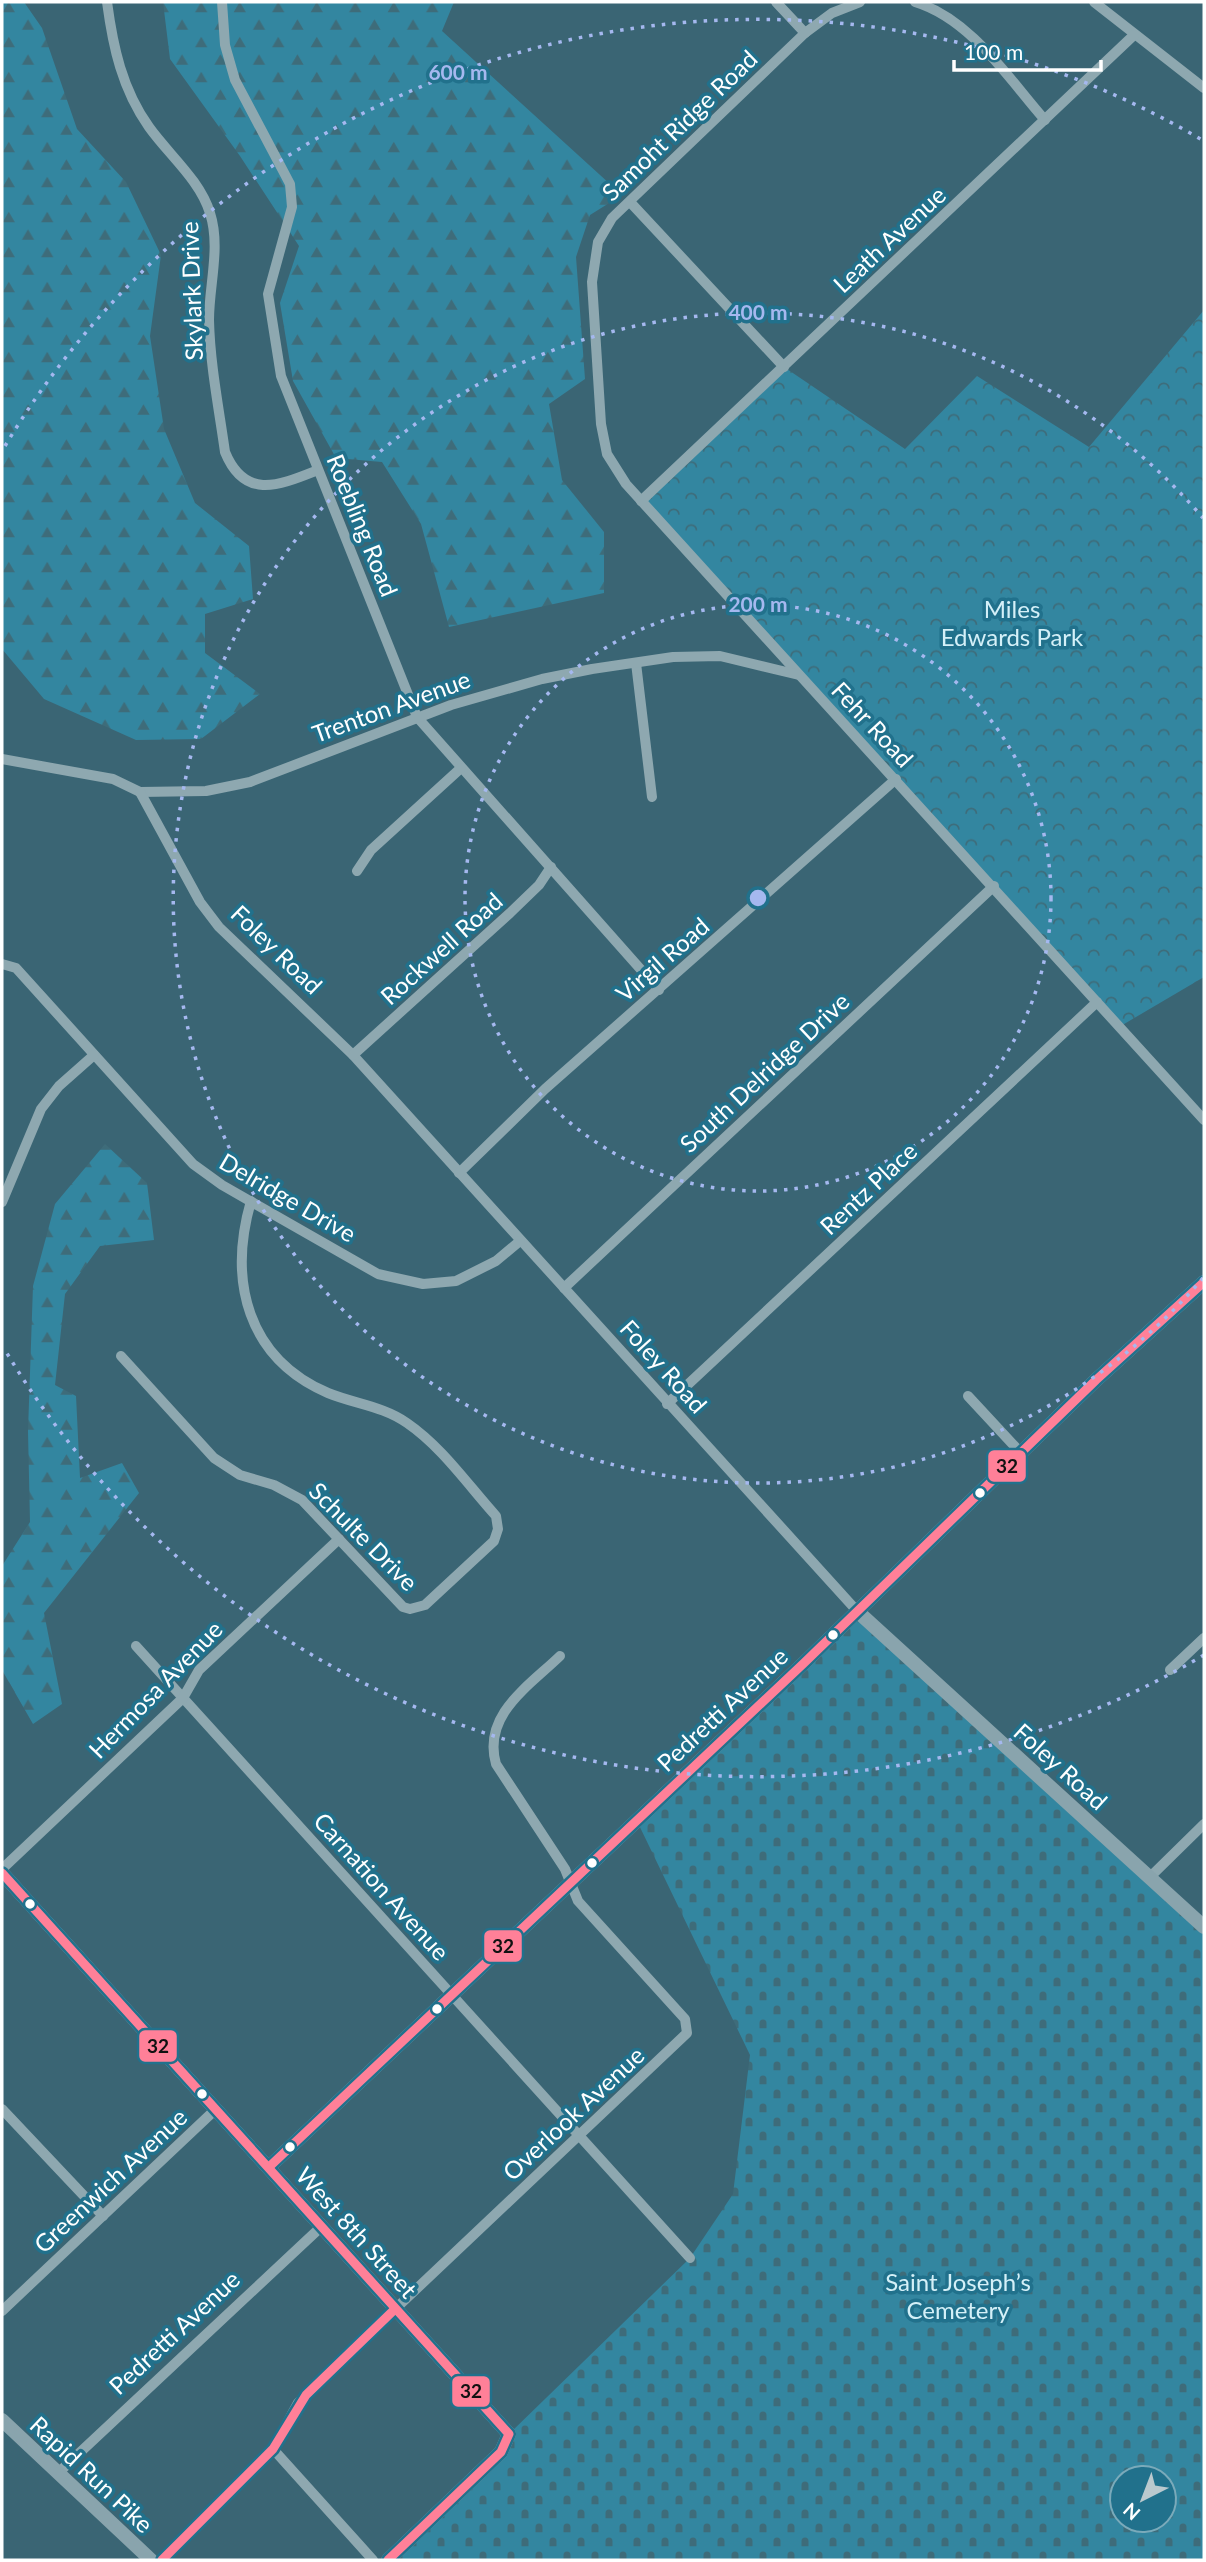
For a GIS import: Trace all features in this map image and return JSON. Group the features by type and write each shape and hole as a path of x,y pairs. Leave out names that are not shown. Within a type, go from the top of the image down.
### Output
{"street":[{"name":"Skylark Drive","path":"107,2 114,46 127,88 150,127 200,191 211,216 215,243 211,342 225,452 230,465 246,480 263,486 281,485 318,470"},
{"name":"Roebling Road","path":"222,2 225,44 234,80 290,184 292,207 270,281 268,308 281,376 417,717 659,990"},
{"path":"776,2 805,33"},
{"name":"Samoht Ridge Road","path":"594,318 592,268 598,242 612,218 805,33 832,13 860,2"},
{"path":"915,2 944,14 965,30 1045,120"},
{"path":"1094,2 1204,88"},
{"name":"Leath Avenue","path":"642,501 1134,35"},
{"path":"630,202 784,366"},
{"name":"Fehr Road","path":"594,318 601,424 607,454 626,484 1204,1120"},
{"name":"Trenton Avenue","path":"2,759 113,779 140,792 206,791 250,782 417,717 542,679 673,657 720,656 799,675"},
{"path":"636,663 652,797"},
{"path":"357,871 371,850 461,768"},
{"name":"Virgil Road","path":"460,1173 545,1089 896,779"},
{"name":"Foley Road","path":"140,792 200,902 219,927 353,1055 857,1611 1204,1927"},
{"name":"Rockwell Road","path":"353,1055 510,914 540,885 551,866"},
{"name":"South Delridge Drive","path":"564,1288 994,886"},
{"name":"Delridge Drive","path":"2,964 10,965 20,973 194,1164 251,1201 378,1274 405,1282 437,1284 469,1277 496,1261 520,1241"},
{"name":"Rentz Place","path":"667,1404 1097,1002"},
{"path":"2,1202 41,1109 59,1086 94,1055"},
{"name":"Schulte Drive","path":"121,1356 214,1458 240,1475 290,1493 312,1509 403,1607 418,1608 494,1541 498,1529 496,1516 433,1446 406,1422 371,1405 319,1389 291,1371 266,1344 249,1312 242,1281 242,1240 251,1201"},
{"name":"Pedretti Avenue","path":"269,2166 569,1885 1020,1452 1204,1282"},
{"path":"968,1396 1020,1452"},
{"name":"Hermosa Avenue","path":"2,1871 183,1698 199,1670 339,1539"},
{"path":"1170,1670 1204,1638"},
{"name":"Carnation Avenue","path":"136,1646 690,2258"},
{"name":"Overlook Avenue","path":"162,2560 273,2449 298,2403 684,2039 688,2028 685,2019 578,1901 569,1885 565,1869 499,1772 492,1745 495,1727 506,1707 560,1656"},
{"path":"1150,1877 1204,1824"},
{"name":"West 8th Street","path":"2,1871 509,2434 501,2452 388,2560"},
{"path":"2,2109 103,2216"},
{"name":"Greenwich Avenue","path":"2,2311 216,2109"},
{"name":"Pedretti Avenue","path":"58,2473 322,2226"},
{"name":"Rapid Run Pike","path":"2,2420 151,2560"},
{"path":"273,2449 373,2560"}],"green space":[{"path":"2,2 24,2 42,28 77,129 126,182 161,255 150,336 164,429 195,503 249,546 253,599 205,614 205,653 260,694 201,739 136,740 44,699 2,649"},
{"path":"163,2 454,2 442,31 622,195 590,215 576,257 585,379 549,404 562,480 604,532 604,593 449,627 421,524 382,462 336,458 293,381 280,303 299,246 240,156 170,59"},
{"name":"Miles Edwards Park","path":"1204,310 1204,977 1119,1027 642,501 784,367 905,449 977,376 1089,447"},
{"path":"105,1144 147,1183 154,1240 100,1246 65,1294 55,1385 76,1396 80,1478 122,1463 139,1493 44,1613 62,1704 33,1724 2,1670 2,1566 30,1522 28,1431 33,1286 55,1204"},
{"name":"Saint Joseph’s Cemetery","path":"857,1611 1204,1927 1204,2560 388,2560 509,2434 690,2258 733,2194 750,2055 637,1821"}],"transit line":[{"name":"32","path":"269,2167 804,1663 1096,1380 1204,1282"},
{"name":"32","path":"2,1873 509,2434 501,2452 388,2560"},
{"name":"32","path":"162,2560 273,2449 306,2395 395,2309"}]}
